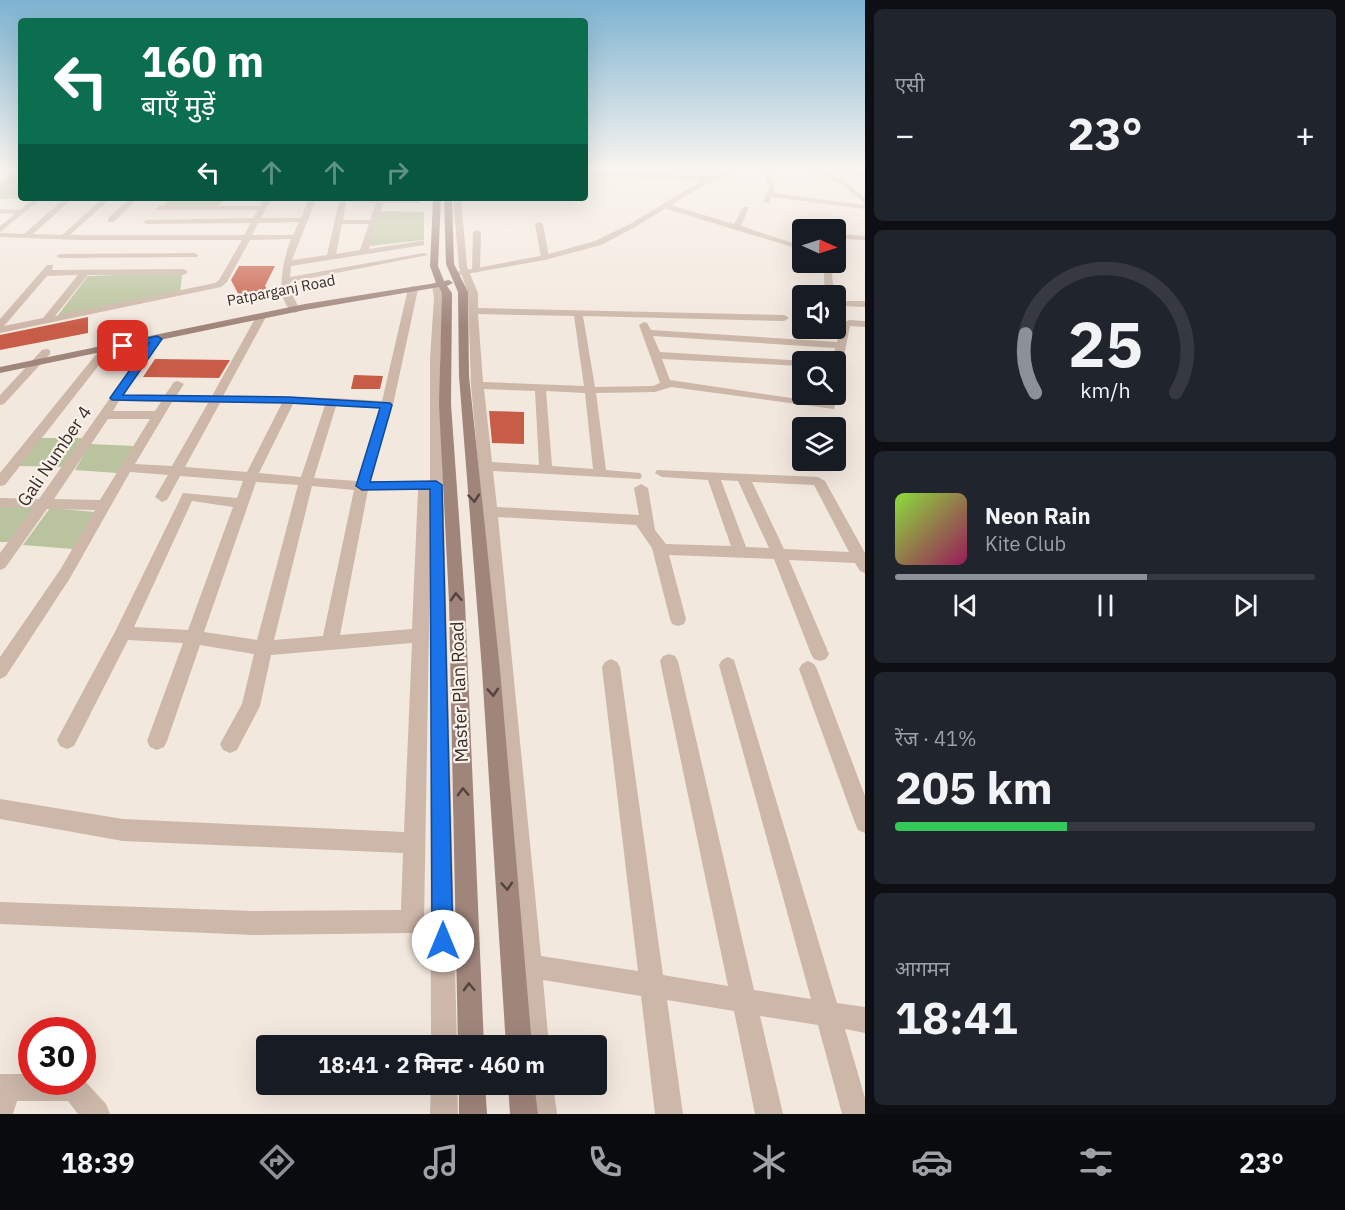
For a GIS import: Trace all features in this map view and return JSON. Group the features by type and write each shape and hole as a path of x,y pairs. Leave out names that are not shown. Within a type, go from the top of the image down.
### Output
{"main road":[{"name":"Master Plan Road","path":"441,222 451,279 447,292 445,404 457,602 471,1035"},
{"path":"0,370 261,317 293,306 413,289 451,279 449,222"},
{"name":"Master Plan Road","path":"451,279 463,292 464,376 491,670 518,1035"},
{"name":"Patparganj Road","path":"0,362 293,306 451,279"},
{"path":"472,1095 473,1114"},
{"path":"522,1095 524,1114"}],"street":[{"path":"27,235 42,222"},
{"path":"64,237 81,222"},
{"path":"0,330 220,284 256,222 147,222 134,238"},
{"path":"293,306 284,281 286,264 303,222"},
{"path":"331,256 339,222 372,222 364,251"},
{"path":"0,913 253,923 412,921 421,635 431,485 439,298 451,279 459,247 458,222"},
{"name":"Patparganj Road","path":"451,279 540,264 600,242 637,222"},
{"path":"722,222 792,245"},
{"path":"736,226 738,222"},
{"path":"0,230 4,223"},
{"path":"539,224 545,257"},
{"path":"476,270 477,232"},
{"path":"0,235 134,238 297,237"},
{"path":"846,236 865,238"},
{"path":"2,322 60,256 80,237"},
{"path":"183,293 184,272 206,237"},
{"path":"286,264 421,243"},
{"name":"Patparganj Road","path":"451,279 476,270 569,252"},
{"path":"60,256 194,255"},
{"path":"284,281 424,255"},
{"path":"45,273 184,272"},
{"path":"45,322 85,273"},
{"path":"451,279 473,293 477,385 506,674 535,1035"},
{"path":"330,643 362,486 387,405 413,289"},
{"path":"861,304 865,312"},
{"path":"473,311 784,318"},
{"path":"578,312 591,390 600,474"},
{"path":"640,314 666,383"},
{"path":"162,497 261,317"},
{"path":"841,351 845,325 865,324"},
{"path":"647,333 843,345"},
{"name":"Gali Number 4","path":"0,564 45,503 157,339"},
{"path":"0,482 106,349"},
{"path":"0,402 46,352"},
{"path":"654,355 792,362"},
{"path":"477,385 591,390 655,389 666,383 792,401"},
{"path":"0,671 5,654 65,574 126,467 178,384"},
{"path":"540,388 546,470"},
{"path":"116,398 332,401 387,405"},
{"path":"157,741 251,477 289,400"},
{"path":"230,744 251,706 263,648 306,482 332,401"},
{"path":"816,405 830,407 830,405"},
{"path":"103,415 159,415"},
{"path":"484,466 600,474 638,482 649,528 659,547 678,619"},
{"path":"126,467 362,486 431,485"},
{"path":"662,473 818,482 863,562"},
{"path":"713,476 741,553"},
{"path":"743,478 779,554 865,823"},
{"path":"431,485 444,1035"},
{"path":"67,740 123,633 188,496 242,503"},
{"path":"0,503 104,505"},
{"path":"490,512 640,520 649,528"},
{"path":"659,547 667,550 779,554 863,562"},
{"path":"123,633 193,637 263,648 421,635"},
{"path":"669,661 769,1114"},
{"path":"728,665 856,1114"},
{"path":"611,667 669,1114"},
{"path":"0,809 123,830 413,843"},
{"path":"530,966 865,1020"},
{"path":"0,1113 4,1087 74,1089 96,1114"},
{"path":"444,1095 444,1114"},
{"path":"541,1095 543,1114"}],"green space":[{"path":"372,222 424,222 424,240 369,246"},
{"path":"182,273 180,295 55,319 88,276"},
{"path":"39,438 82,438 64,467 18,466"},
{"path":"90,444 134,446 117,473 75,470"},
{"path":"0,505 38,507 10,542 0,542"},
{"path":"50,508 95,512 73,549 23,545"}],"building":[{"path":"239,266 275,266 265,286 272,297 243,303 231,280"},
{"path":"88,317 88,333 0,350 0,335"},
{"path":"155,359 230,360 219,378 143,377"},
{"path":"354,375 383,376 380,389 351,389"},
{"path":"489,411 524,412 524,444 492,443"}],"route":[{"path":"123,346 157,339 116,398 289,400 387,405 362,486 436,485 443,941"}]}
